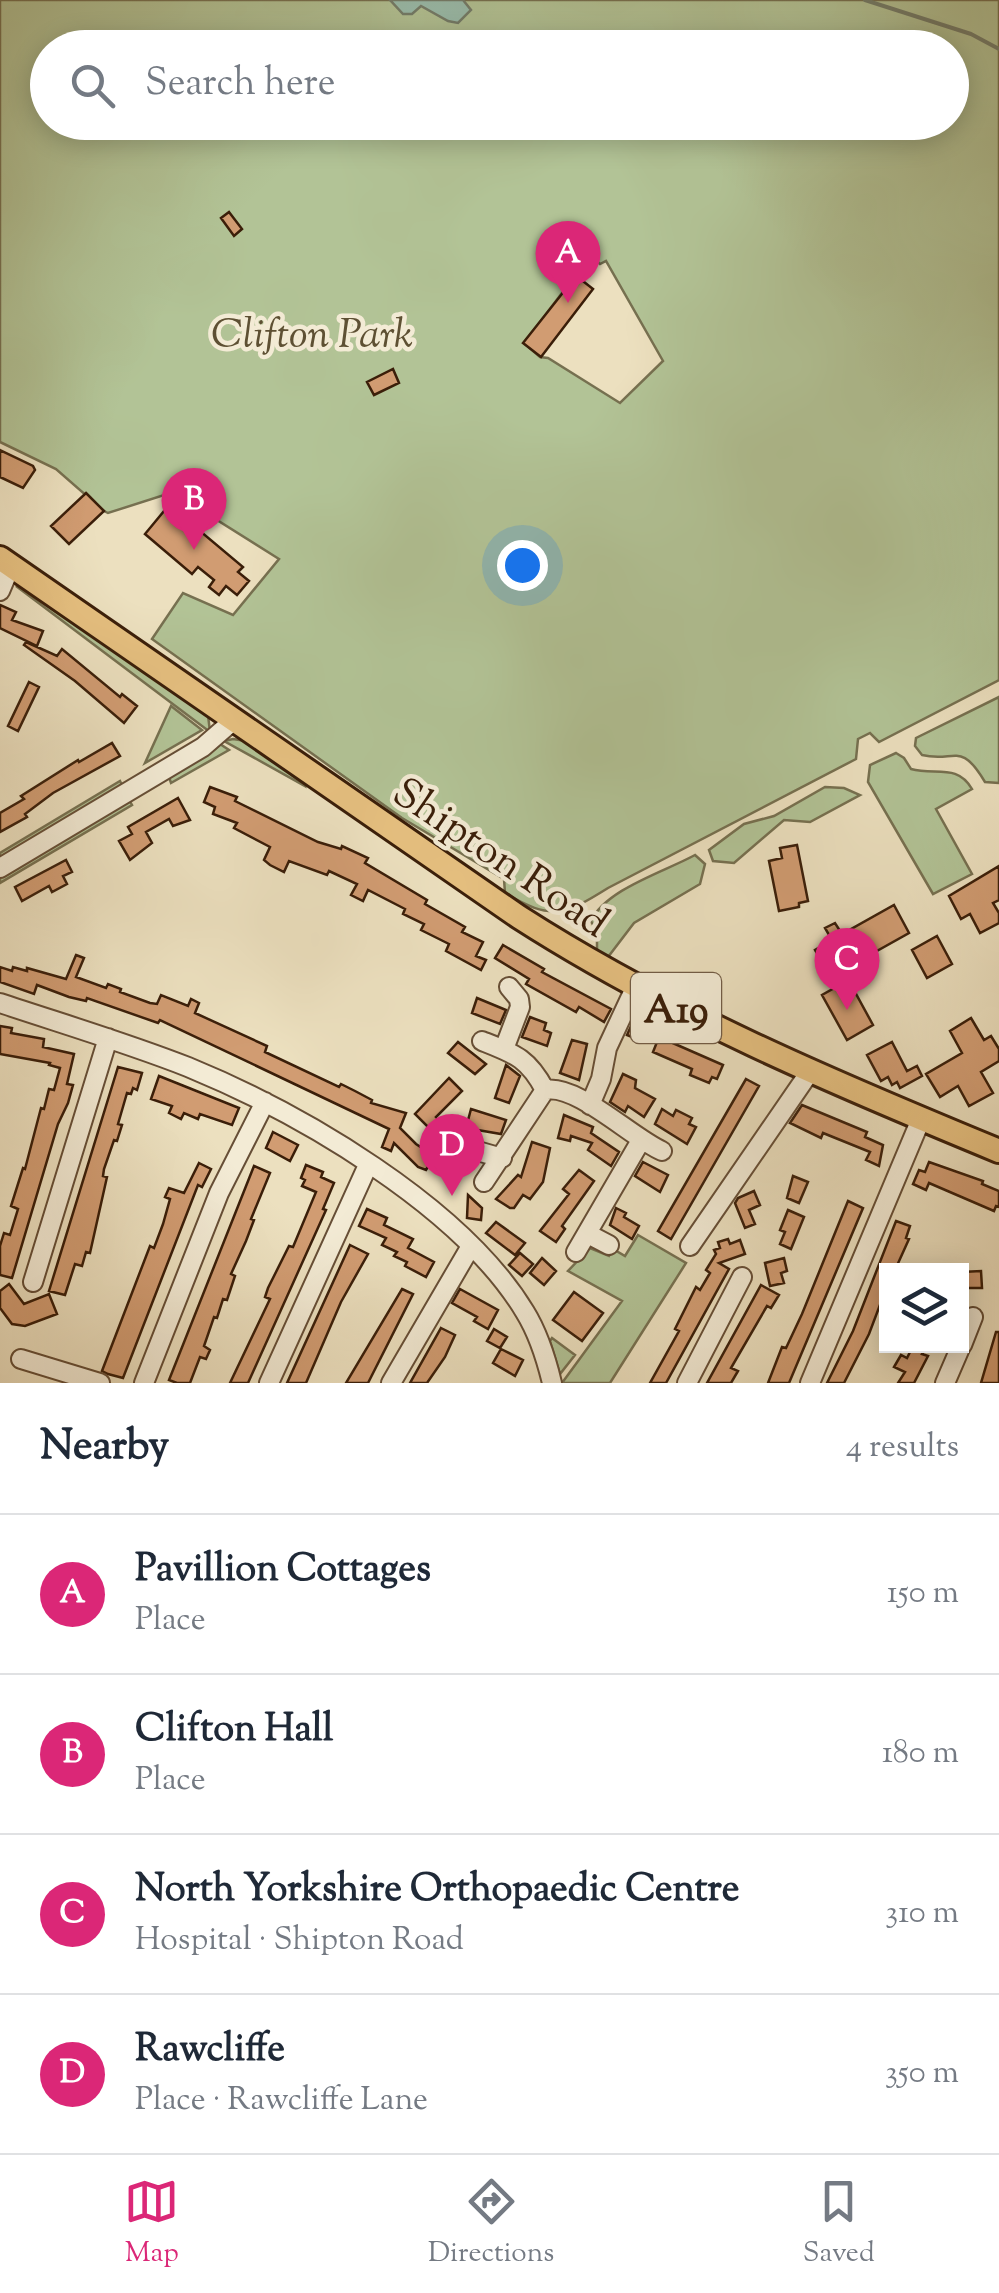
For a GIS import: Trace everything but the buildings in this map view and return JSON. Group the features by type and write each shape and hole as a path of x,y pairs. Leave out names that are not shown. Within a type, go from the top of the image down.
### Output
{"main road":[{"name":"Shipton Road","path":"6,561 519,918 636,988 809,1073 999,1151"}],"street":[{"path":"0,591 6,561"},
{"path":"0,868 203,747 234,720"},
{"path":"504,1049 520,1006 520,999 509,988"},
{"path":"590,1105 602,1079 607,1048 636,988"},
{"path":"0,1003 192,1069 265,1102 368,1165 444,1220 505,1284 528,1316 552,1383"},
{"path":"33,1282 108,1038"},
{"path":"482,1041 532,1065 545,1090"},
{"path":"690,1246 809,1073"},
{"path":"545,1090 562,1090 590,1105 640,1142 662,1150"},
{"path":"484,1182 545,1090"},
{"path":"144,1383 218,1193 265,1102"},
{"path":"810,1383 921,1119"},
{"path":"450,1139 502,1158"},
{"path":"576,1252 640,1142"},
{"path":"270,1383 368,1165"},
{"path":"588,1234 609,1245"},
{"path":"391,1383 470,1246"},
{"path":"686,1383 742,1277"},
{"path":"969,1327 973,1318"},
{"path":"945,1383 958,1353"},
{"path":"21,1359 100,1383"}],"green space":[{"name":"Clifton Park","path":"0,0 999,0 999,680 879,742 870,733 858,739 856,759 580,904 546,911 505,893 504,879 402,818 152,639 183,593 233,615 279,559 182,498 164,495 108,513 56,469 0,442","holes":["593,258 600,264 606,261 663,361 620,403 548,358 540,357 524,343"]},
{"path":"16,586 23,587 208,715 210,732"},
{"path":"999,697 999,783 985,782 963,757 922,755 915,746 916,738"},
{"path":"171,706 202,730 145,763"},
{"path":"224,741 246,741 304,781 305,786"},
{"path":"220,744 229,750 171,783 168,774"},
{"path":"896,753 911,769 952,773 972,789 936,809 972,874 933,894 868,782 870,765"},
{"path":"120,781 124,789 0,863 0,853"},
{"path":"825,787 844,788 860,795 810,822 784,820 734,863 713,861 709,850 744,824 774,816"},
{"path":"128,798 132,805 0,883 0,874"},
{"path":"695,855 705,864 700,884 634,923 608,957 597,950 597,933 591,921 609,900"},
{"path":"638,1235 686,1263 610,1383 562,1383 622,1301 568,1271 590,1248 609,1256 613,1249 625,1256"},
{"path":"552,1338 575,1355 560,1374 550,1341"}],"shaded area":[{"path":"390,0 463,0 471,10 458,23 421,6 412,14 403,14"}],"waterway":[{"path":"865,0 959,30"},
{"path":"969,33 999,49"}],"place":[{"name":"Pavillion Cottages","path":"568,303"},
{"name":"Clifton Hall","path":"194,550"},
{"name":"North Yorkshire Orthopaedic Centre","path":"847,1010"},
{"name":"Rawcliffe","path":"452,1196"}]}
